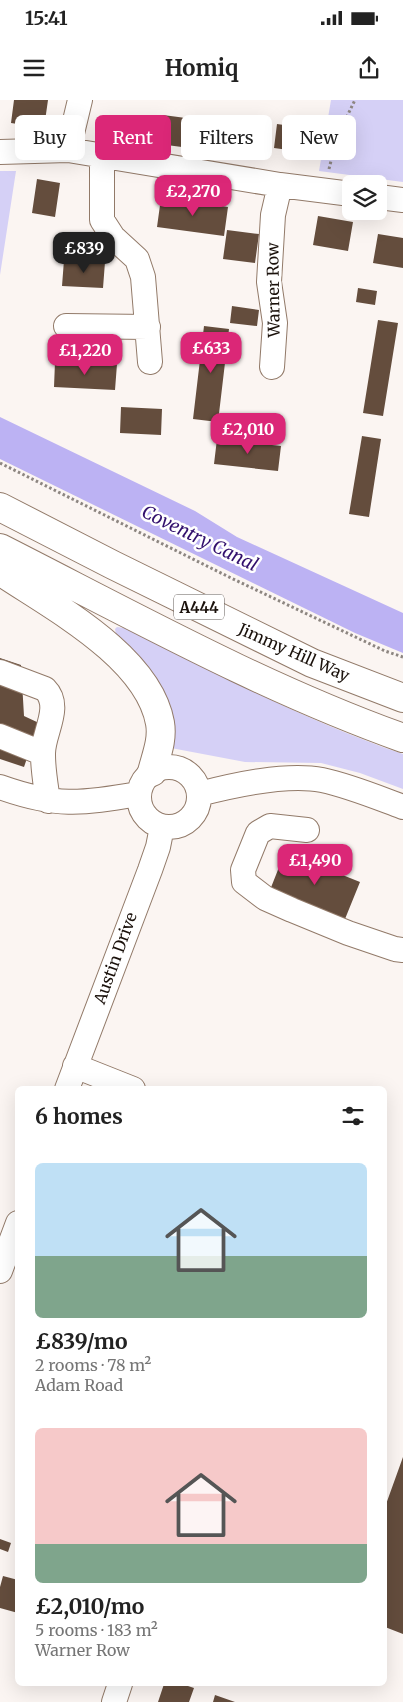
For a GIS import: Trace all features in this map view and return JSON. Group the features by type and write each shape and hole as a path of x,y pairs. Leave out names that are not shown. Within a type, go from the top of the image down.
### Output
{"highway":[{"name":"Jimmy Hill Way","path":"0,507 312,663 403,698"},
{"name":"A444","path":"0,548 224,662 350,718 403,738"},
{"path":"0,571 101,640 131,667 149,696 160,722 161,737 145,783"}],"street":[{"path":"76,115 80,100"},
{"path":"0,152 15,152"},
{"path":"102,160 102,220 113,237 137,258 143,277 150,362"},
{"path":"121,160 280,185 340,192"},
{"name":"Warner Row","path":"272,367 275,323 269,282 273,215 280,185"},
{"path":"387,198 403,200"},
{"path":"66,326 148,327"},
{"path":"0,672 45,689 50,694 52,712 42,753 48,801"},
{"path":"0,736 42,753"},
{"path":"0,788 48,801 97,801 145,783 161,768 173,767 184,771 192,778 199,794 194,815 180,826 162,827 148,820 142,812 145,783"},
{"path":"199,794 228,786 284,780 320,780 353,788 403,807"},
{"path":"308,830 270,826 258,833 243,870 244,882 266,898 292,910 395,950 403,950"},
{"name":"Austin Drive","path":"68,1086 150,870 158,847 162,827"},
{"path":"75,1066 113,1084"},
{"path":"0,1271 15,1232"},
{"path":"114,1702 119,1686"}],"path":[{"path":"340,192 330,168 337,137 356,100"},
{"path":"0,462 231,578 385,652 403,657"}],"shaded area":[{"path":"331,100 403,100 403,182 387,180 387,175 350,175 319,171 321,160 356,160 356,115 328,115"},
{"path":"0,171 16,171 0,275"},
{"path":"117,627 124,628 227,679 332,727 403,754 403,789 360,773 321,763 245,762 171,748 138,658 116,634 115,629"}],"water":[{"name":"Coventry Canal","path":"0,417 195,511 237,537 403,613 403,653 355,633 0,459"}],"building":[{"path":"14,100 48,100 46,115 15,115 15,124 11,123"},
{"path":"171,116 181,117 181,147 171,146"},
{"path":"277,124 282,125 282,149 274,148"},
{"path":"37,179 60,183 55,217 32,213"},
{"path":"161,198 228,207 224,236 157,227"},
{"path":"318,216 353,222 348,251 313,245"},
{"path":"227,230 259,234 255,263 223,259"},
{"path":"378,234 403,238 403,268 373,263"},
{"path":"64,260 105,262 103,288 62,286"},
{"path":"358,288 377,291 375,305 356,302"},
{"path":"232,306 259,310 257,326 230,323"},
{"path":"378,320 398,323 383,416 363,413"},
{"path":"204,326 229,329 218,422 193,419"},
{"path":"55,362 117,364 115,390 54,387"},
{"path":"121,407 162,409 161,435 120,433"},
{"path":"362,436 381,439 369,517 349,514"},
{"path":"217,439 281,446 278,471 214,464"},
{"path":"0,658 21,665 24,716 39,723 24,767 0,759"},
{"path":"285,852 360,882 345,919 270,890"},
{"path":"403,1457 403,1634 387,1628 387,1501"},
{"path":"0,1539 11,1543 8,1552 0,1549"},
{"path":"3,1576 15,1579 15,1612 0,1608 0,1587"},
{"path":"163,1686 188,1686 194,1688 189,1702 158,1702"},
{"path":"215,1695 235,1702 213,1702"}]}
